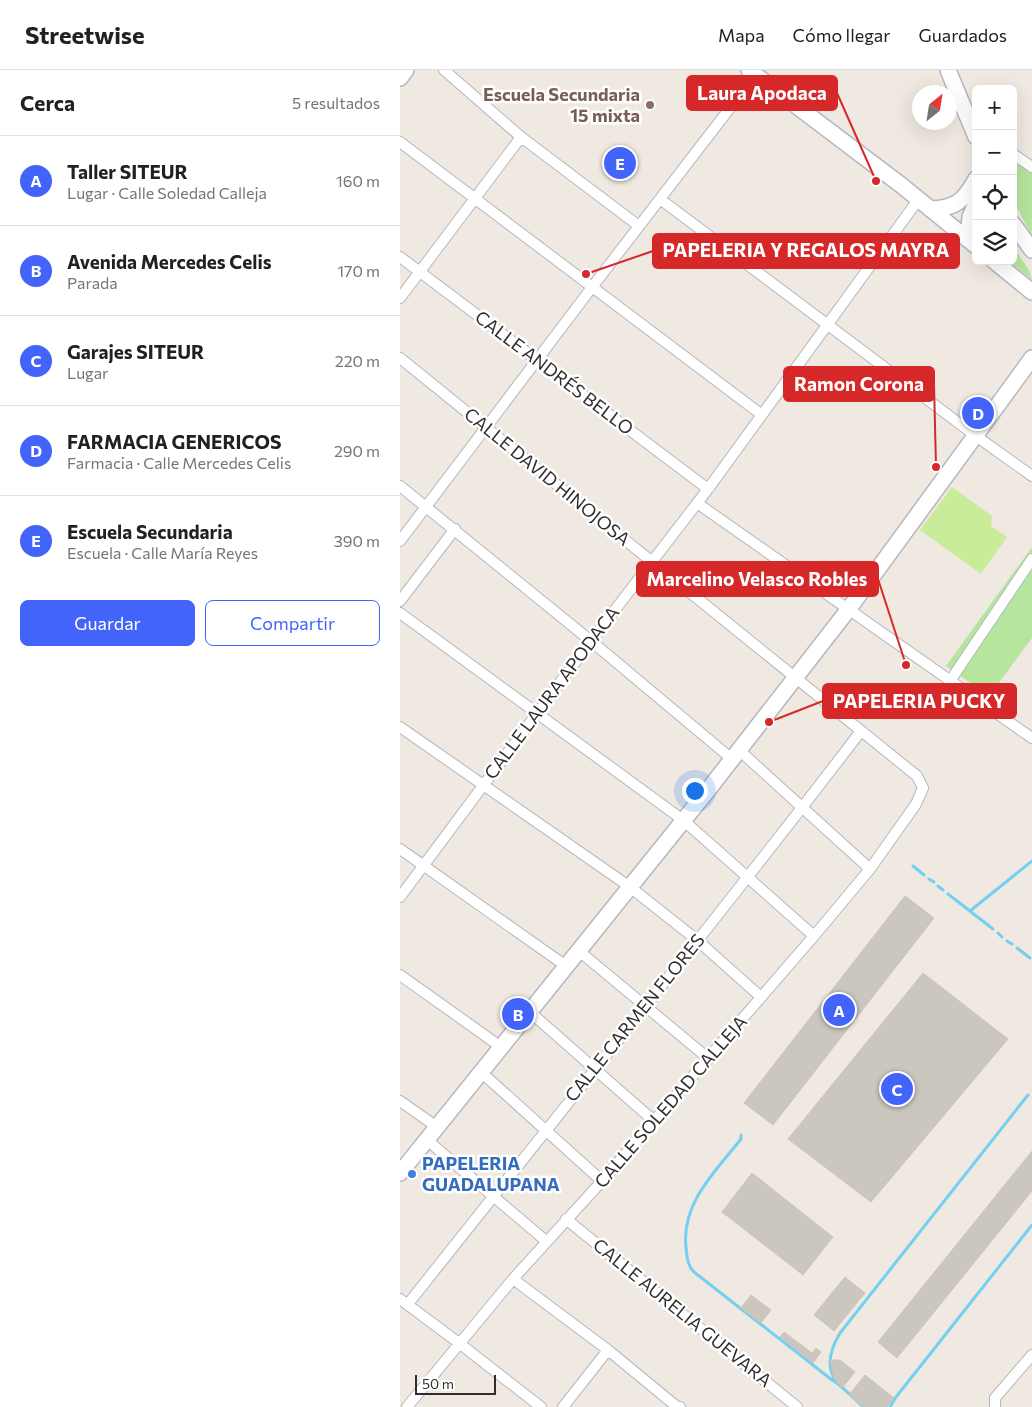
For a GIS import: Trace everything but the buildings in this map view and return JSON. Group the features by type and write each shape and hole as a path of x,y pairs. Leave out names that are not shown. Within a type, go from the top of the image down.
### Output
{"main road":[{"path":"400,78 406,70"},
{"path":"948,70 972,125"},
{"path":"752,73 972,243"},
{"path":"924,205 951,207 967,194 972,186"},
{"path":"972,213 970,217 972,243"},
{"path":"1017,229 1032,250"},
{"path":"999,265 1032,292"},
{"path":"400,1173 684,820 848,610 1032,358"}],"street":[{"path":"444,70 521,137 639,226"},
{"path":"400,541 660,199 752,73"},
{"path":"400,298 521,137"},
{"path":"400,142 762,415"},
{"path":"1017,157 1032,167"},
{"path":"660,199 828,326 1032,476"},
{"name":"CALLE LAURA APODACA","path":"400,897 591,641 708,489 828,326 924,205"},
{"name":"CALLE ANDRÉS BELLO","path":"400,257 708,489"},
{"name":"CALLE DAVID HINOJOSA","path":"400,358 917,776 923,788"},
{"path":"400,486 591,641 802,808 870,869"},
{"path":"697,503 1032,738"},
{"path":"400,601 455,530"},
{"path":"950,681 1032,559"},
{"path":"400,613 684,820 814,936"},
{"path":"400,727 630,887 698,940 761,997"},
{"name":"CALLE CARMEN FLORES","path":"404,1302 493,1196 749,877 861,731"},
{"name":"CALLE SOLEDAD CALLEJA","path":"407,1407 513,1279 709,1059 870,869 916,804 923,788"},
{"path":"400,849 566,966"},
{"path":"579,950 709,1059"},
{"path":"400,975 501,1047"},
{"path":"530,1012 654,1121"},
{"path":"481,1072 602,1181"},
{"path":"400,1101 437,1127"},
{"path":"427,1140 546,1241"},
{"name":"CALLE AURELIA GUEVARA","path":"566,1220 797,1407"},
{"path":"513,1279 608,1350 676,1406 680,1407"},
{"path":"404,1302 460,1342 541,1407"},
{"path":"563,1407 608,1350"},
{"path":"995,1407 995,1398 1032,1355"}],"green space":[{"path":"1017,163 1032,173 1032,234 1017,207"},
{"path":"1017,253 1029,270 1032,280 1014,265 1017,265"},
{"path":"952,487 992,516 991,526 1007,537 981,574 920,530"},
{"path":"1032,547 1032,638 989,696 946,666"}],"waterway":[{"path":"970,911 1032,861"},
{"path":"913,866 924,875"},
{"path":"929,879 934,882"},
{"path":"938,886 943,890"},
{"path":"948,894 993,929"},
{"path":"998,933 1002,937"},
{"path":"1007,941 1012,944"},
{"path":"1017,948 1030,958"},
{"path":"836,1381 831,1369 830,1357 840,1333 1028,1095"},
{"path":"741,1135 741,1139 702,1188 689,1216 686,1231 686,1247 690,1266 694,1272 838,1384 864,1407"},
{"path":"890,1407 1032,1225"}],"place":[{"name":"Escuela Secundaria 15 mixta","path":"650,105"},
{"name":"Escuela Secundaria","path":"620,163"},
{"name":"Laura Apodaca","path":"876,181"},
{"name":"PAPELERIA Y REGALOS MAYRA","path":"586,274"},
{"name":"FARMACIA GENERICOS","path":"978,413"},
{"name":"Ramon Corona","path":"936,467"},
{"name":"Marcelino Velasco Robles","path":"906,665"},
{"name":"PAPELERIA PUCKY","path":"769,722"},
{"name":"Taller SITEUR","path":"839,1010"},
{"name":"Avenida Mercedes Celis","path":"518,1014"},
{"name":"Garajes SITEUR","path":"897,1089"},
{"name":"PAPELERIA GUADALUPANA","path":"412,1174"}]}
